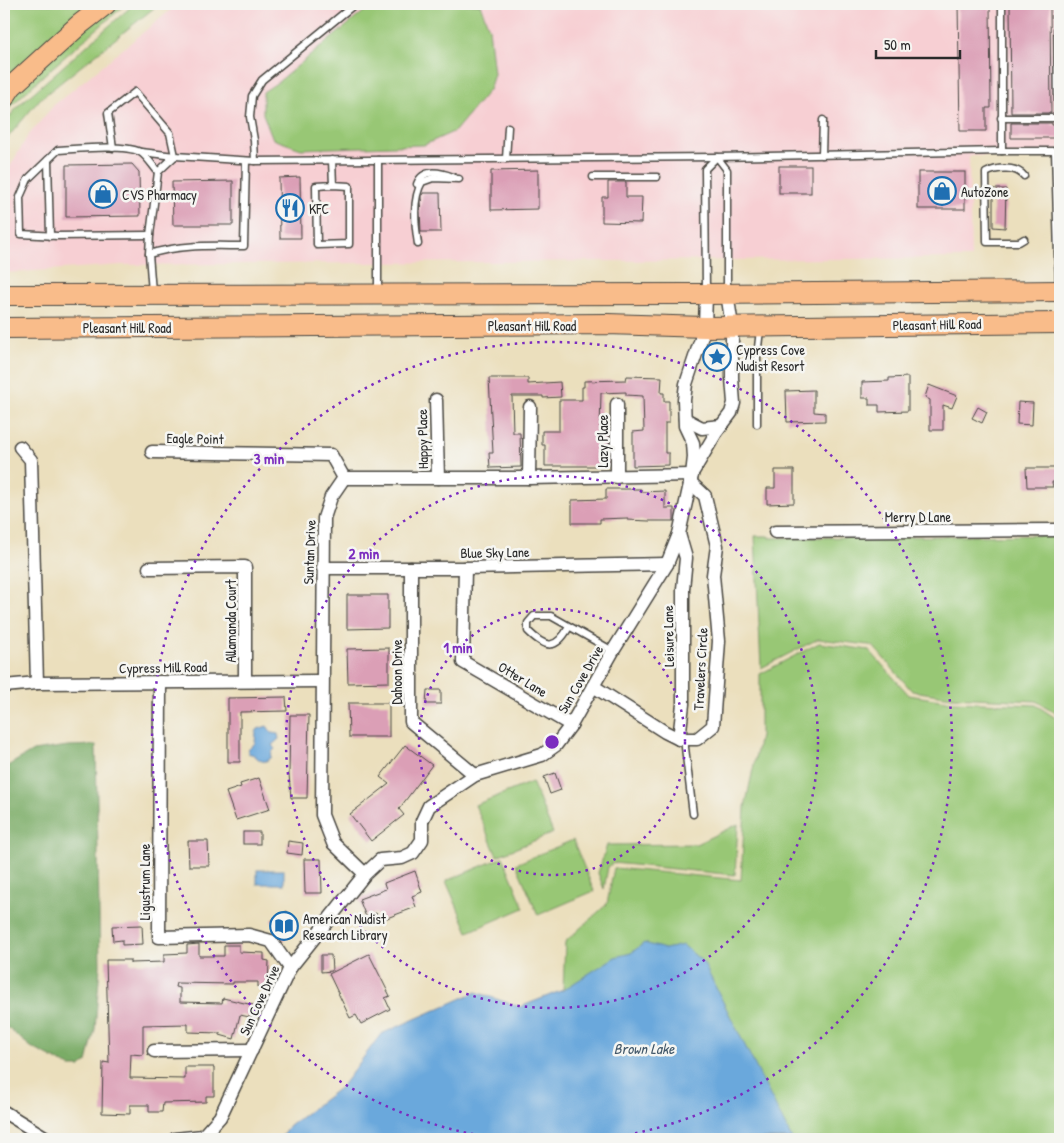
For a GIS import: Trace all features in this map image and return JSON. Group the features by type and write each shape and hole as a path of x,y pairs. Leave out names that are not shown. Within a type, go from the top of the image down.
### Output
{"main road":[{"path":"4,98 12,86 106,4"},
{"path":"4,295 706,294 1059,291"},
{"name":"Pleasant Hill Road","path":"4,328 607,324 705,327 1060,323"}],"street":[{"name":"Sun Cove Drive","path":"691,478 721,426 731,413 734,403 732,326 727,293"},
{"name":"Sun Cove Drive","path":"175,1139 203,1136 220,1117 290,968 365,874 380,860 402,858 413,853 422,840 422,821 429,806 475,775 542,754 556,745 571,725 612,651 668,564 679,534 694,457 693,443 685,426 684,400 686,384 705,327 706,294"},
{"name":"Happy Place","path":"436,400 438,478"},
{"name":"Lazy Place","path":"617,404 617,477"},
{"path":"530,407 530,478"},
{"path":"685,419 702,428 721,426"},
{"path":"20,447 31,460 37,683"},
{"name":"Eagle Point","path":"152,452 332,455 344,478"},
{"path":"344,478 691,478"},
{"name":"Suntan Drive","path":"344,478 331,497 324,518 322,815 333,844 365,874"},
{"name":"Travelers Circle","path":"681,739 697,740 712,726 719,641 713,575 717,546 705,496 691,478"},
{"name":"Merry D Lane","path":"775,532 1060,530"},
{"name":"Leisure Lane","path":"679,534 686,558 683,589 683,704 681,739"},
{"name":"Blue Sky Lane","path":"323,568 464,568 668,564"},
{"name":"Allamanda Court","path":"149,568 245,567 245,681"},
{"name":"Dahoon Drive","path":"411,568 411,722 475,775"},
{"name":"Otter Lane","path":"464,568 463,662 571,725"},
{"name":"Cypress Mill Road","path":"4,686 37,683 322,681"},
{"name":"Ligustrum Lane","path":"160,682 159,936 249,935 271,941 290,968"},
{"path":"593,686 664,732 681,739"},
{"path":"154,1051 252,1050"},
{"path":"4,1112 48,1139"}],"lane":[{"path":"255,161 250,117 252,96 262,80 355,4"},
{"path":"1002,4 1002,151"},
{"path":"1001,118 1058,118 1057,4"},
{"path":"113,148 108,113 135,92 170,133 175,156"},
{"path":"822,155 823,120"},
{"path":"506,159 508,127"},
{"path":"150,235 50,236 21,234 20,197 28,179 58,150 113,148 175,156 246,161 717,158 1058,151 1059,291"},
{"path":"141,152 158,172"},
{"path":"152,296 149,254 158,172 175,156"},
{"path":"717,158 727,170 727,293"},
{"path":"706,294 705,169 717,158"},
{"path":"48,160 50,236"},
{"path":"332,160 333,185"},
{"path":"378,160 378,295"},
{"path":"149,254 178,247 244,246 246,161"},
{"path":"1024,176 1015,169 992,170 986,173 987,242 1019,242 1024,239"},
{"path":"593,177 657,177"},
{"path":"418,244 416,234 417,190 422,182 433,178 459,179"},
{"path":"333,185 349,186 349,244 318,245 316,186 333,185"},
{"path":"757,424 757,356 760,326"},
{"path":"569,627 562,640 556,644 546,645 534,638 528,631 528,623 534,616 551,616 612,651"},
{"path":"681,739 693,814"}],"shaded area":[{"path":"178,4 373,4 278,82 263,92 273,139 301,149 424,145 489,28 480,4 1060,4 1060,154 969,156 971,258 122,265 4,273 4,177 27,137 54,105"}],"green space":[{"path":"4,4 126,4 46,73 4,115"},
{"path":"134,4 159,4 40,99 4,142 4,124 18,106"},
{"path":"373,4 480,4 489,28 494,74 489,90 455,131 424,145 301,149 273,139 263,114 263,92 278,82"},
{"path":"1060,535 1060,715 1036,701 952,697 912,691 873,646 869,645 818,639 761,668 755,536 769,536 769,538"},
{"path":"819,643 869,650 909,695 952,702 1036,705 1060,721 1060,1139 715,1139 563,990 565,942 607,904 614,868 741,880 745,807 760,736 760,674"},
{"path":"96,745 100,966 95,1029 87,1062 80,1067 70,1067 31,1047 4,1025 4,768 33,751 68,746"},
{"path":"532,782 553,833 497,856 475,805"},
{"path":"738,824 735,875 613,863 608,867 604,889 598,873 607,845 696,844"},
{"path":"573,840 594,891 538,915 516,864"},
{"path":"503,857 524,908 468,932 446,881"}],"water":[{"path":"267,726 272,733 278,734 279,739 272,745 275,749 272,752 271,758 264,761 248,753 248,750 255,743 258,729"},
{"path":"257,870 284,870 284,884 257,884"},
{"name":"Brown Lake","path":"644,943 665,949 683,945 703,962 792,1139 280,1139 289,1126 342,1086 381,1034 476,992 520,1007 563,990 615,957 631,953"}],"building":[{"path":"958,4 990,4 991,108 986,108 986,131 960,131"},
{"path":"1010,4 1050,4 1051,113 1011,113"},
{"path":"1011,123 1052,123 1052,125 1060,125 1060,138 1011,138"},
{"name":"CVS Pharmacy","path":"132,164 139,172 140,216 66,217 66,165"},
{"path":"779,166 811,166 811,193 779,193"},
{"path":"538,170 538,209 491,210 491,171"},
{"name":"AutoZone","path":"918,172 965,172 965,209 918,209"},
{"name":"KFC","path":"300,177 301,238 280,238 279,178"},
{"path":"233,181 233,225 173,225 172,182"},
{"path":"608,182 626,182 626,197 642,197 641,223 602,222 602,197 608,197"},
{"path":"993,189 1006,189 1005,228 993,227"},
{"path":"423,193 440,193 441,232 421,232 420,209"},
{"path":"627,376 662,377 661,393 664,393 664,401 669,401 669,423 665,423 665,453 669,453 669,465 633,466 633,432 644,431 643,396 626,395 626,392 601,393 600,431 609,431 609,466 545,466 545,445 542,445 542,431 559,431 559,400 582,400 584,381 626,380"},
{"path":"908,377 908,411 879,412 879,405 869,405 869,398 862,398 862,382 889,381 889,378"},
{"path":"489,378 528,378 528,384 560,382 561,397 512,396 513,433 520,433 521,467 490,468 489,453 493,453"},
{"path":"929,385 957,396 952,408 943,405 943,430 930,430 930,400 925,397"},
{"path":"814,390 814,412 825,413 825,421 787,422 786,391"},
{"path":"1018,402 1033,403 1032,425 1017,424"},
{"path":"978,407 987,412 982,423 972,418"},
{"path":"1026,468 1060,468 1060,482 1052,482 1053,487 1027,487"},
{"path":"775,470 794,470 794,503 767,504 767,488 775,488"},
{"path":"606,489 641,489 641,492 665,491 665,508 674,508 674,521 627,520 627,518 600,519 600,523 572,523 572,500 606,499"},
{"path":"347,595 388,595 388,628 347,629"},
{"path":"389,648 389,682 348,683 347,649"},
{"path":"427,690 441,690 441,704 426,704"},
{"path":"286,697 287,711 240,712 240,762 228,762 228,698"},
{"path":"348,703 389,703 389,737 349,737"},
{"path":"290,715 309,715 307,798 291,798 289,774"},
{"path":"405,745 432,765 399,809 404,815 371,841 350,814 389,784 380,777"},
{"path":"555,773 561,790 550,794 544,777"},
{"path":"259,778 270,809 236,820 226,792 241,787 240,784"},
{"path":"243,832 260,832 260,844 243,844"},
{"path":"188,841 208,841 209,866 189,866"},
{"path":"288,841 303,843 302,855 287,853"},
{"path":"304,859 321,859 322,893 305,893"},
{"path":"415,871 422,892 412,896 416,907 379,921 376,913 366,917 359,899 386,889 384,883"},
{"path":"287,911 298,932 283,941 271,920"},
{"path":"142,925 143,944 122,945 122,940 113,941 112,926"},
{"path":"199,944 199,956 224,956 224,945 239,945 239,952 264,953 264,960 269,961 268,987 258,987 258,982 233,982 233,984 176,983 175,987 180,988 180,1002 222,1003 223,998 257,1006 254,1018 240,1015 234,1039 220,1035 220,1033 188,1032 188,1024 143,1025 143,1055 131,1054 130,1078 185,1079 185,1067 214,1067 214,1096 206,1096 206,1102 163,1103 162,1112 149,1112 149,1105 130,1105 130,1114 102,1113 103,1062 109,1063 106,960 130,960 130,963 164,962 164,954 187,953 187,945"},
{"path":"369,954 390,996 385,998 390,1009 361,1024 356,1015 350,1018 329,974"},
{"path":"321,955 331,955 332,971 321,972"}],"place":[{"name":"AutoZone","path":"942,191"},
{"name":"CVS Pharmacy","path":"103,194"},
{"name":"KFC","path":"290,208"},
{"name":"Cypress Cove Nudist Resort","path":"717,357"},
{"name":"American Nudist Research Library","path":"284,926"}]}
